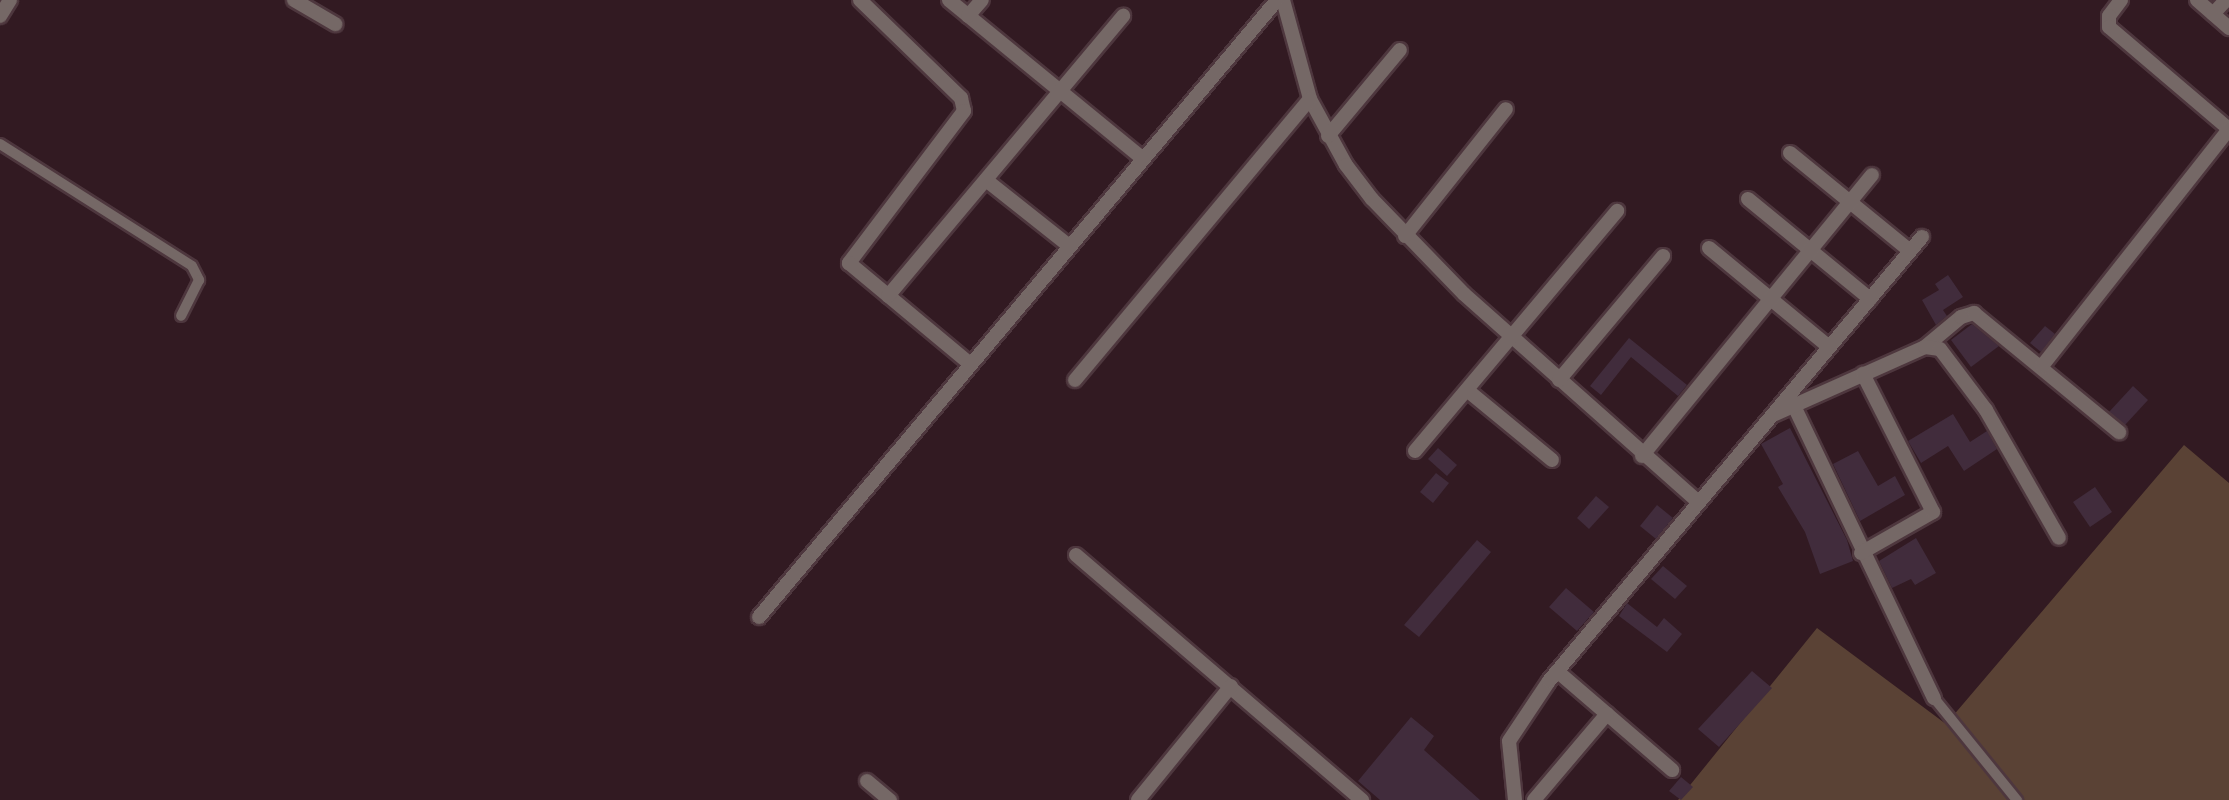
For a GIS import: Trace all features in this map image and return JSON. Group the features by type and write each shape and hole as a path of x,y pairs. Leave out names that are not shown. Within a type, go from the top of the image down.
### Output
{"street":[{"path":"0,16 10,0"},
{"path":"859,0 964,104 962,116 849,260 888,296 970,363"},
{"path":"949,0 1142,158"},
{"path":"968,16 982,0"},
{"path":"759,617 1277,0"},
{"path":"1283,0 1310,99 1328,135 1359,182 1405,236 1511,337 1642,456 1698,502"},
{"path":"2042,366 2229,129 2109,27 2109,16 2121,0"},
{"path":"2197,0 2229,28"},
{"path":"2213,14 2226,0"},
{"path":"303,2 335,24"},
{"path":"888,296 1123,16"},
{"path":"1328,135 1400,50"},
{"path":"1075,380 1310,99"},
{"path":"1405,236 1506,109"},
{"path":"1790,153 1910,251"},
{"path":"1642,456 1872,175"},
{"path":"986,180 1068,246"},
{"path":"1748,199 1870,299"},
{"path":"1415,451 1617,211"},
{"path":"1515,800 1509,741 1557,671 1922,237"},
{"path":"1709,248 1829,347"},
{"path":"1559,380 1663,256"},
{"path":"1771,416 1925,347 1961,317 1974,313 2042,366 2119,432"},
{"path":"1925,347 1934,346 1946,355 1978,399 2059,538"},
{"path":"1861,553 1933,512 1863,374"},
{"path":"1467,390 1552,460"},
{"path":"1794,406 1861,553 1934,698"},
{"path":"1076,555 1362,800"},
{"path":"1557,671 1672,770"},
{"path":"1138,800 1231,686"},
{"path":"1534,800 1607,714"},
{"path":"867,780 890,800"}],"lane":[{"path":"0,144 192,266 200,280 181,316"},
{"path":"1934,698 2017,800"}],"shaded area":[{"path":"2184,445 2229,483 2229,800 1678,800 1817,628 1946,724"}],"building":[{"path":"1948,275 1963,297 1943,310 1947,316 1936,325 1922,300 1939,290 1935,284"},
{"path":"1972,324 1999,346 1971,367 1951,340"},
{"path":"2045,326 2055,334 2041,352 2030,343"},
{"path":"1629,338 1687,385 1678,396 1631,357 1601,395 1590,386"},
{"path":"2133,386 2148,400 2125,425 2109,412"},
{"path":"1953,414 1970,442 1987,431 1997,449 1964,471 1948,446 1921,463 1908,441"},
{"path":"1790,428 1847,540 1853,561 1820,574 1805,532 1778,487 1783,484 1761,444"},
{"path":"1438,448 1457,465 1447,476 1428,459"},
{"path":"1858,451 1878,486 1895,476 1905,495 1860,521 1833,464"},
{"path":"1436,473 1449,483 1433,503 1420,492"},
{"path":"2095,487 2112,512 2090,527 2073,502"},
{"path":"1596,496 1609,507 1589,529 1577,518"},
{"path":"1657,505 1673,518 1656,539 1640,526"},
{"path":"1916,538 1936,573 1915,585 1911,579 1892,588 1879,561"},
{"path":"1477,540 1491,552 1419,637 1404,625"},
{"path":"1663,566 1687,586 1675,599 1651,579"},
{"path":"1566,588 1594,612 1577,631 1549,607"},
{"path":"1627,603 1657,627 1664,618 1682,634 1667,652 1619,616"},
{"path":"1752,671 1772,688 1719,747 1698,729"},
{"path":"1411,717 1434,736 1424,750 1480,800 1380,800 1358,781"},
{"path":"1681,777 1693,787 1681,800 1669,791"}]}
